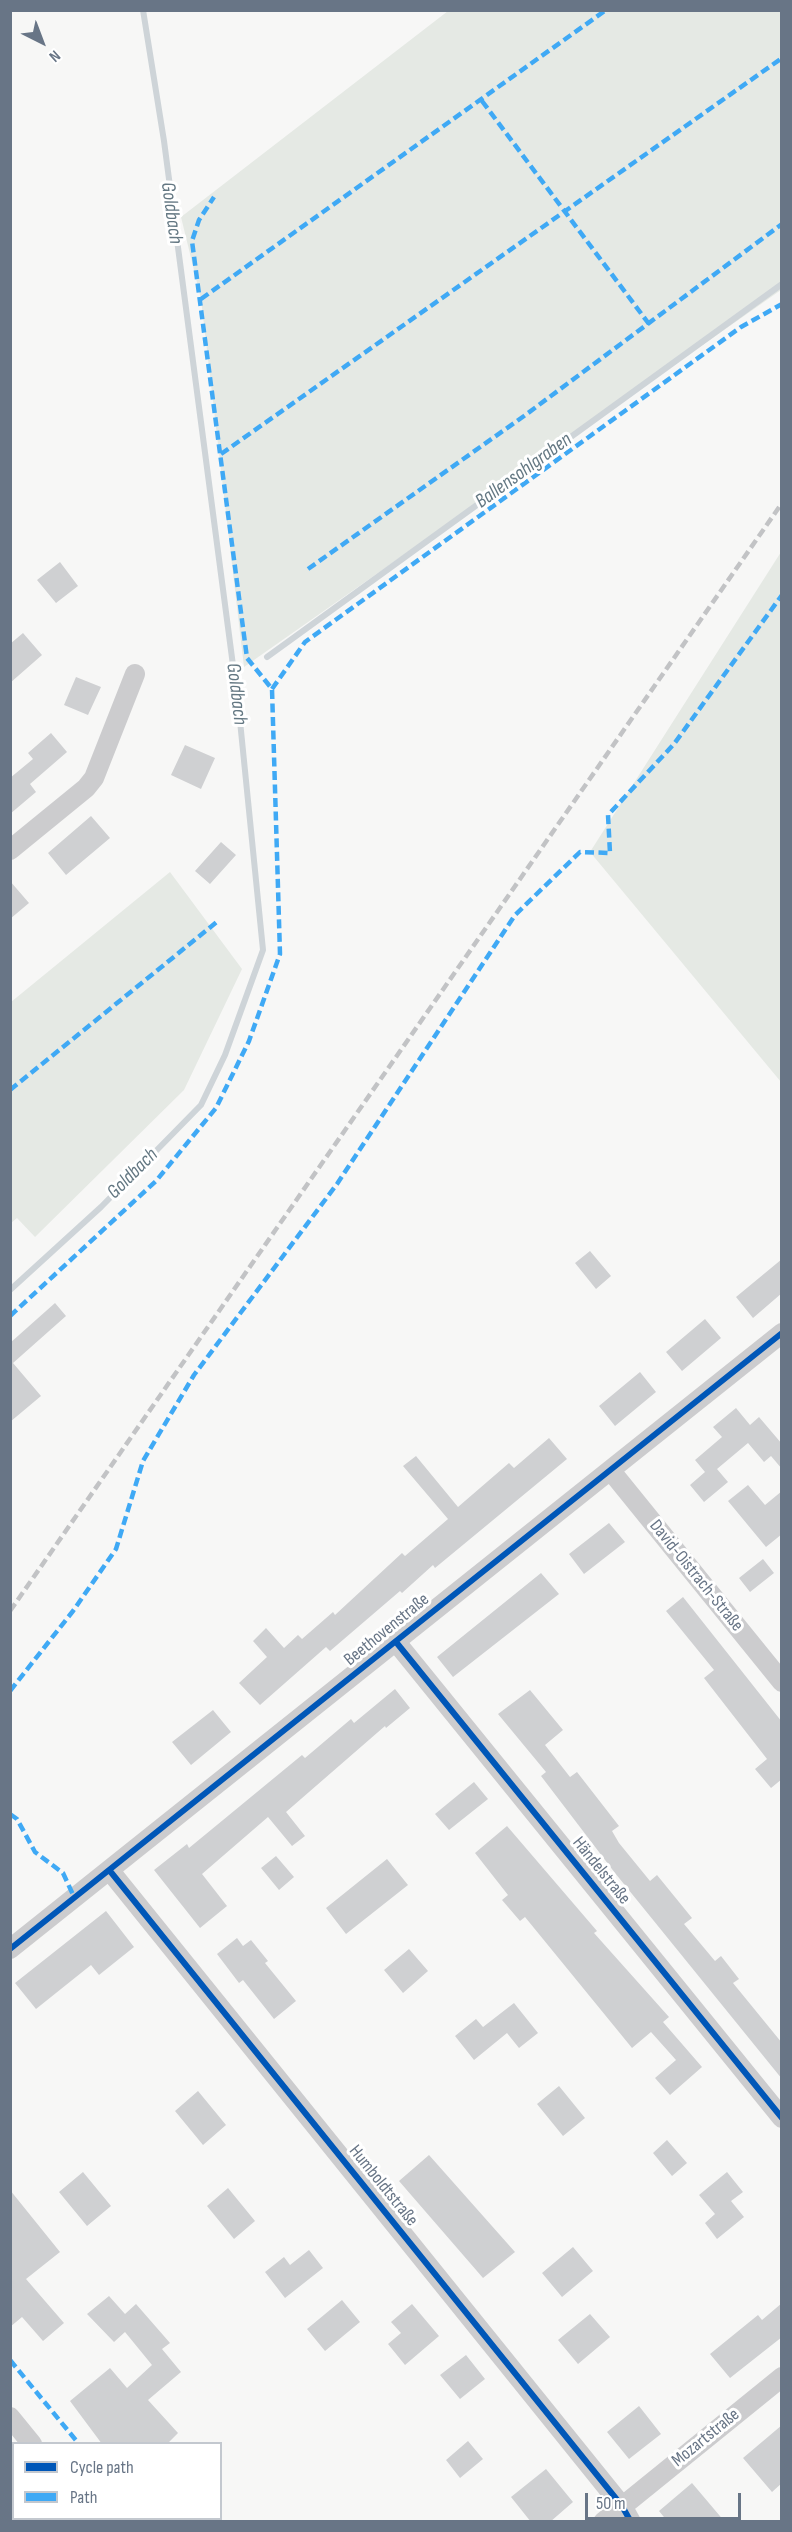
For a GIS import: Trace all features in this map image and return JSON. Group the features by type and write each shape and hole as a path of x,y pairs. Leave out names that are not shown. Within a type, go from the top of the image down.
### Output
{"street":[{"path":"10,850 86,788 94,778 135,674"},
{"name":"Beethovenstraße","path":"10,1949 782,1333"},
{"name":"David-Oistrach-Straße","path":"611,1470 782,1682"},
{"name":"Händelstraße","path":"396,1642 782,2118"},
{"name":"Humboldtstraße","path":"110,1871 626,2514"},
{"name":"Mozartstraße","path":"603,2522 626,2514 782,2377"},
{"path":"10,2417 30,2442"}],"shaded area":[{"path":"448,11 781,11 781,290 244,667 201,299 181,217"},
{"path":"781,552 781,1082 590,852"},
{"path":"170,872 242,969 184,1090 35,1237 17,1218 11,1223 11,1002"}],"building":[{"path":"60,562 78,586 56,603 37,580"},
{"path":"23,633 42,655 10,683 10,644"},
{"path":"76,677 101,687 88,715 64,705"},
{"path":"51,733 67,752 30,784 36,792 10,814 10,778 33,759 28,753"},
{"path":"185,745 215,758 201,789 171,775"},
{"path":"91,816 110,838 66,875 48,853"},
{"path":"221,842 236,855 210,884 195,871"},
{"path":"10,881 29,903 10,919"},
{"path":"590,1251 611,1276 596,1289 575,1263"},
{"path":"782,1259 782,1293 753,1318 736,1297"},
{"path":"55,1303 66,1316 13,1363 41,1396 10,1422 10,1343"},
{"path":"705,1319 721,1338 682,1371 666,1352"},
{"path":"640,1372 656,1392 615,1426 599,1406"},
{"path":"736,1408 750,1425 759,1417 782,1444 782,1469 771,1456 764,1462 748,1443 717,1469 728,1482 704,1502 690,1485 705,1472 695,1460 722,1437 713,1427"},
{"path":"549,1438 567,1459 435,1568 433,1565 402,1593 400,1591 330,1651 326,1647 260,1705 239,1683 267,1657 253,1641 266,1628 284,1648 298,1635 302,1639 333,1612 335,1615 402,1553 405,1556 448,1519 403,1466 416,1456 458,1507 509,1463 514,1468"},
{"path":"748,1485 765,1505 782,1491 782,1534 766,1547 728,1501"},
{"path":"609,1523 625,1542 584,1574 569,1554"},
{"path":"763,1559 774,1573 750,1592 739,1578"},
{"path":"541,1573 559,1594 453,1677 437,1657"},
{"path":"683,1597 782,1722 782,1779 771,1788 755,1769 767,1759 704,1678 714,1670 666,1611"},
{"path":"395,1689 410,1708 386,1728 385,1726 286,1812 305,1836 292,1846 268,1817 202,1874 227,1906 200,1928 154,1870 187,1844 189,1848 302,1755 305,1758 351,1719 354,1723"},
{"path":"530,1690 563,1730 545,1745 570,1777 577,1772 619,1826 612,1831 619,1843 650,1881 657,1875 692,1918 684,1924 715,1961 721,1956 739,1979 733,1983 782,2043 782,2079 615,1873 541,1776 546,1772 498,1714"},
{"path":"213,1710 231,1732 191,1765 172,1742"},
{"path":"474,1782 488,1799 449,1830 435,1814"},
{"path":"507,1826 597,1931 594,1933 669,2017 663,2022 702,2067 670,2095 655,2078 676,2060 651,2032 632,2048 525,1917 520,1921 502,1900 508,1895 475,1853"},
{"path":"276,1856 294,1877 279,1890 261,1868"},
{"path":"387,1859 408,1885 346,1934 326,1908"},
{"path":"106,1911 134,1947 99,1975 91,1965 36,2009 15,1983"},
{"path":"237,1938 243,1946 251,1940 268,1961 265,1963 296,2001 274,2019 243,1980 239,1983 217,1954"},
{"path":"409,1949 428,1971 403,1993 384,1970"},
{"path":"514,2003 538,2033 519,2048 507,2033 474,2060 455,2036 476,2019 483,2027"},
{"path":"559,2086 585,2118 563,2136 537,2104"},
{"path":"198,2091 226,2125 203,2145 175,2111"},
{"path":"667,2140 687,2163 672,2176 653,2153"},
{"path":"429,2155 515,2252 483,2278 399,2181"},
{"path":"83,2172 111,2206 87,2226 59,2192"},
{"path":"727,2172 743,2192 731,2201 744,2217 717,2239 705,2223 715,2214 699,2195"},
{"path":"228,2188 255,2221 234,2239 207,2206"},
{"path":"10,2190 60,2252 26,2279 64,2323 43,2341 22,2317 10,2327"},
{"path":"573,2247 593,2271 562,2297 542,2273"},
{"path":"309,2250 323,2268 285,2298 265,2272 284,2257 290,2265"},
{"path":"109,2296 125,2314 136,2304 170,2343 162,2349 181,2372 148,2400 178,2433 169,2442 101,2442 70,2401 110,2368 127,2388 152,2365 125,2332 114,2342 87,2314"},
{"path":"342,2300 360,2322 325,2351 307,2329"},
{"path":"782,2303 782,2337 730,2378 710,2354 758,2315 762,2320"},
{"path":"412,2304 439,2336 405,2365 388,2344 401,2333 391,2322"},
{"path":"590,2314 610,2337 578,2364 558,2340"},
{"path":"466,2355 485,2379 460,2399 440,2375"},
{"path":"639,2406 661,2434 629,2459 607,2432"},
{"path":"782,2425 782,2483 772,2492 743,2458"},
{"path":"468,2441 483,2459 460,2478 446,2460"},
{"path":"546,2469 573,2502 550,2522 531,2522 511,2497"},
{"path":"692,2483 725,2522 668,2522 659,2511"}],"waterway":[{"name":"Goldbach","path":"10,1290 101,1207 201,1105 225,1055 263,950 239,711 164,141 143,10"},
{"name":"Ballensohlgraben","path":"267,657 782,284"}],"railway":[{"path":"10,1611 782,503"}],"marked path":[{"path":"201,299 606,10"},
{"path":"221,454 782,58"},
{"path":"482,101 649,324"},
{"path":"10,1316 156,1181 216,1108 249,1041 280,954 272,689 247,658 192,241 199,220 214,197"},
{"path":"308,569 524,416 782,224"},
{"path":"272,689 305,642 741,327 782,304"},
{"path":"10,1691 73,1611 116,1549 143,1461 194,1375 337,1184 515,915 580,852 610,853 608,815 674,744 782,595"},
{"path":"10,1090 218,921"},
{"path":"10,1814 17,1819 35,1852 63,1873 75,1899"},
{"path":"10,2360 77,2442"}],"cycle path":[{"path":"10,1949 782,1333"},
{"path":"396,1642 782,2118"},
{"path":"110,1871 622,2506 631,2522"}]}
